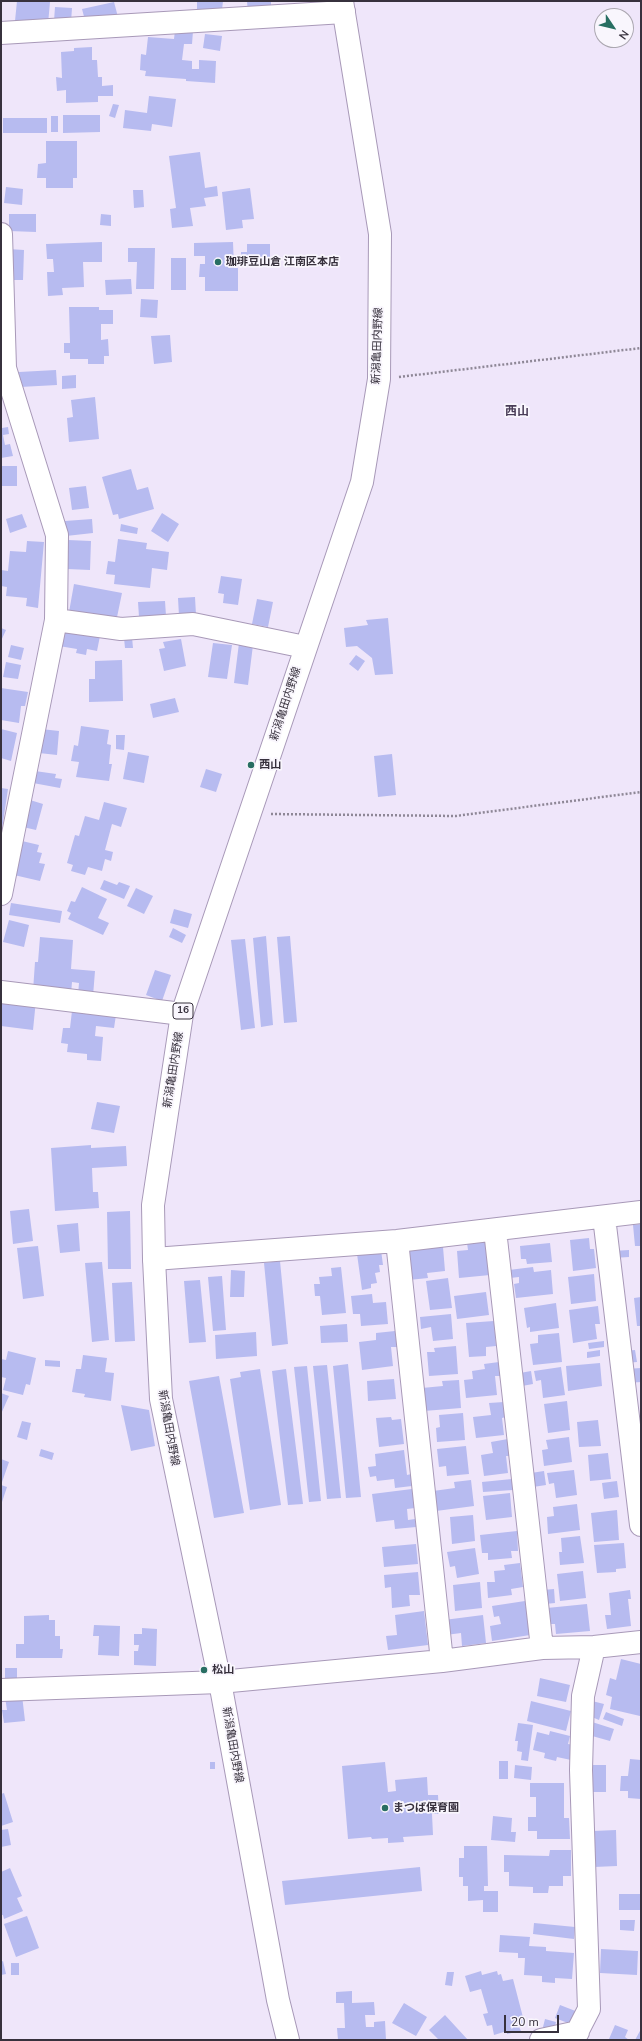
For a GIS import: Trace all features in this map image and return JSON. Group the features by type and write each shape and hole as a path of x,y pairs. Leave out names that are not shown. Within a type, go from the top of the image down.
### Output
{"street":[{"path":"1,33 343,7"},
{"name":"新潟亀田内野線","path":"288,2040 278,2000 220,1682 161,1399 154,1259 153,1205 182,1014 362,482 379,379 380,234 343,7"},
{"path":"1,234 2,308 6,368 58,535 56,620 1,894"},
{"path":"56,620 121,629 193,624 305,647"},
{"path":"1,992 182,1014"},
{"path":"154,1259 397,1241 641,1212"},
{"path":"604,1217 641,1525"},
{"path":"495,1230 542,1648"},
{"path":"397,1241 442,1661"},
{"path":"1,1690 220,1682 442,1661 542,1648 594,1647 641,1642"},
{"path":"542,2040 575,2036 589,2009 581,1770 583,1696 594,1647"}],"path":[{"path":"379,379 641,348"},
{"path":"251,813 456,816 641,792"}],"building":[{"path":"17,1 50,2 48,24 15,21"},
{"path":"197,1 223,1 222,10 197,10"},
{"path":"247,1 271,1 271,12 248,14"},
{"path":"114,2 118,17 86,24 82,9"},
{"path":"55,7 72,8 71,22 54,21"},
{"path":"175,30 193,31 192,44 184,44 182,60 192,61 192,69 199,69 199,60 216,61 215,83 145,76 146,71 140,70 141,54 146,55 148,37 174,39"},
{"path":"205,34 222,36 220,51 203,48"},
{"path":"92,47 92,60 97,60 98,77 102,77 102,86 113,85 113,96 98,96 98,102 66,103 66,90 57,91 56,77 62,78 61,52 74,51 74,48"},
{"path":"149,96 176,99 172,127 152,124 151,131 123,128 125,110 147,113"},
{"path":"113,104 119,105 115,118 109,116"},
{"path":"63,115 100,115 100,132 63,133"},
{"path":"51,116 58,116 58,132 51,132"},
{"path":"3,118 47,118 47,133 3,133"},
{"path":"46,141 77,141 77,178 73,178 73,188 46,188 46,178 37,178 38,164 46,163"},
{"path":"200,152 205,188 217,186 218,196 204,198 206,206 190,208 193,226 172,228 170,209 176,208 169,156"},
{"path":"6,187 23,189 22,205 4,203"},
{"path":"250,188 254,219 242,220 243,228 226,230 222,192"},
{"path":"133,190 143,190 144,207 134,208"},
{"path":"9,214 36,214 36,232 9,231"},
{"path":"101,214 111,215 111,226 100,225"},
{"path":"102,242 102,262 83,262 84,287 62,288 63,295 48,296 47,272 54,272 53,259 47,259 46,244"},
{"path":"233,242 234,268 238,268 238,291 205,291 205,277 199,277 200,264 205,264 205,256 194,256 194,243"},
{"path":"247,244 270,244 270,267 241,267 241,252 247,252"},
{"path":"128,248 155,248 154,289 136,289 137,262 128,262"},
{"path":"8,249 24,250 23,280 7,280"},
{"path":"171,258 186,258 186,290 171,290"},
{"path":"131,279 132,294 106,295 105,280"},
{"path":"141,299 158,300 157,318 140,317"},
{"path":"69,307 99,307 99,310 113,310 113,324 101,324 101,340 108,339 109,356 104,356 104,364 88,364 88,359 70,359 70,353 64,353 64,343 70,343"},
{"path":"170,335 172,362 154,364 151,336"},
{"path":"56,370 57,385 20,387 19,372"},
{"path":"76,375 76,388 62,389 62,376"},
{"path":"95,397 99,439 69,442 67,418 73,417 71,400"},
{"path":"1,425 2,428 8,427 9,434 3,435 5,445 10,444 13,456 1,458"},
{"path":"1,466 17,466 17,486 1,486"},
{"path":"131,469 137,490 148,487 154,509 119,519 118,514 113,515 102,477"},
{"path":"86,486 89,508 72,510 69,488"},
{"path":"162,513 179,524 168,542 151,531"},
{"path":"22,514 27,527 10,533 6,519"},
{"path":"92,519 93,533 66,536 65,521"},
{"path":"121,524 138,528 137,534 120,531"},
{"path":"118,539 147,543 146,549 169,552 167,570 152,568 150,588 114,584 115,575 106,574 108,561 115,562"},
{"path":"68,540 91,541 90,570 67,569"},
{"path":"27,541 44,542 38,608 26,606 27,598 6,596 7,587 1,586 1,570 8,571 10,551 26,552"},
{"path":"221,576 242,579 238,605 223,603 224,594 218,593"},
{"path":"74,584 122,593 116,622 69,612"},
{"path":"195,597 196,615 179,616 178,598"},
{"path":"257,599 273,602 268,627 252,624"},
{"path":"165,601 166,616 139,617 138,602"},
{"path":"388,618 393,674 375,675 372,658 357,646 346,647 344,628 368,625 366,620"},
{"path":"1,628 6,630 1,641"},
{"path":"62,629 100,636 97,651 87,649 86,655 76,653 77,649 59,646"},
{"path":"132,637 133,648 125,648 124,638"},
{"path":"181,639 186,666 164,671 159,649 165,648 163,642"},
{"path":"213,643 232,645 227,679 208,677"},
{"path":"239,643 253,645 248,685 234,683"},
{"path":"11,645 24,648 21,660 8,657"},
{"path":"356,655 365,661 358,671 349,664"},
{"path":"122,660 123,701 89,702 89,679 95,679 95,661"},
{"path":"6,662 21,665 18,679 3,677"},
{"path":"1,688 28,692 25,706 21,706 19,723 1,720"},
{"path":"175,698 179,712 153,718 150,704"},
{"path":"81,726 109,730 107,744 111,745 109,764 112,764 109,781 76,777 79,762 71,761 74,745 78,746"},
{"path":"1,729 17,733 11,761 1,758"},
{"path":"41,729 59,731 57,755 39,753"},
{"path":"116,735 125,735 124,750 116,749"},
{"path":"128,752 149,756 144,783 123,779"},
{"path":"392,754 396,795 378,797 374,756"},
{"path":"206,769 222,774 216,792 200,787"},
{"path":"35,771 56,774 55,778 62,779 60,788 33,783"},
{"path":"1,788 8,789 2,829 1,829"},
{"path":"30,800 43,804 36,830 23,827"},
{"path":"104,802 127,808 121,827 112,824 105,850 113,852 111,861 105,859 102,871 88,867 85,875 71,871 73,865 67,863 75,835 79,836 85,816 99,820"},
{"path":"22,841 39,845 37,852 42,853 39,863 45,864 40,881 14,875"},
{"path":"104,880 117,885 119,882 130,886 124,899 100,889"},
{"path":"82,887 107,899 98,918 109,923 103,935 68,919 71,913 67,911 71,901 75,902"},
{"path":"136,888 153,896 144,914 127,906"},
{"path":"11,903 62,911 60,923 9,915"},
{"path":"174,909 192,914 188,928 170,923"},
{"path":"9,920 29,925 24,947 3,942"},
{"path":"173,928 186,935 182,943 169,937"},
{"path":"266,936 273,1025 261,1027 253,938"},
{"path":"290,936 297,1022 284,1023 277,937"},
{"path":"40,937 73,940 71,969 95,971 93,996 78,995 79,983 72,982 71,994 33,991 35,962 38,962"},
{"path":"245,939 255,1028 241,1030 231,940"},
{"path":"155,970 171,975 162,1001 146,995"},
{"path":"1,996 36,1000 33,1030 1,1026"},
{"path":"72,1011 116,1015 114,1028 96,1026 95,1036 103,1037 101,1061 87,1060 87,1054 67,1052 68,1044 61,1043 63,1028 70,1028"},
{"path":"97,1102 120,1106 114,1133 91,1129"},
{"path":"91,1145 91,1148 126,1146 127,1166 92,1168 93,1192 98,1192 99,1208 55,1211 51,1148"},
{"path":"29,1209 33,1241 13,1244 10,1211"},
{"path":"130,1211 131,1269 108,1269 107,1212"},
{"path":"78,1223 80,1251 60,1253 57,1225"},
{"path":"641,1224 641,1246 635,1246 633,1225"},
{"path":"589,1238 590,1249 594,1249 596,1268 573,1271 570,1240"},
{"path":"487,1241 490,1275 459,1278 457,1251 468,1250 467,1243"},
{"path":"550,1243 552,1262 527,1264 526,1259 521,1259 520,1246"},
{"path":"38,1246 44,1296 23,1299 17,1248"},
{"path":"443,1247 445,1271 427,1273 428,1278 409,1280 406,1250"},
{"path":"381,1250 383,1265 379,1265 380,1272 375,1273 377,1283 371,1284 371,1288 362,1290 357,1254"},
{"path":"629,1250 629,1257 613,1258 613,1251"},
{"path":"280,1261 288,1344 272,1346 264,1263"},
{"path":"102,1262 109,1340 92,1342 85,1263"},
{"path":"341,1267 346,1313 322,1315 320,1296 315,1296 314,1284 320,1284 319,1277 332,1276 331,1268"},
{"path":"533,1267 534,1272 551,1270 553,1294 516,1298 514,1284 519,1283 519,1277 510,1278 509,1270"},
{"path":"231,1270 245,1271 244,1297 230,1297"},
{"path":"594,1274 596,1301 571,1304 568,1277"},
{"path":"222,1276 226,1330 213,1331 208,1277"},
{"path":"448,1278 452,1308 430,1310 426,1281"},
{"path":"200,1280 206,1342 189,1343 184,1281"},
{"path":"132,1282 135,1341 115,1342 112,1283"},
{"path":"486,1292 489,1315 457,1319 454,1296"},
{"path":"372,1294 373,1303 386,1302 388,1324 361,1326 360,1314 353,1314 351,1296"},
{"path":"641,1297 641,1326 637,1326 634,1298"},
{"path":"556,1303 559,1328 530,1332 530,1327 527,1328 524,1308"},
{"path":"598,1306 600,1324 595,1324 597,1339 573,1343 569,1310"},
{"path":"451,1314 453,1339 433,1341 431,1327 421,1329 420,1317"},
{"path":"494,1321 496,1346 486,1347 486,1356 469,1357 466,1323"},
{"path":"347,1324 348,1342 321,1343 320,1326"},
{"path":"395,1331 397,1347 391,1347 393,1366 362,1370 359,1342 376,1340 376,1333"},
{"path":"256,1332 257,1356 216,1359 215,1335"},
{"path":"559,1333 562,1362 533,1365 530,1344 538,1343 538,1335"},
{"path":"604,1341 604,1347 589,1349 588,1343"},
{"path":"456,1346 458,1374 429,1376 427,1352 435,1352 434,1348"},
{"path":"600,1350 600,1356 587,1358 587,1352"},
{"path":"635,1350 637,1362 626,1363 624,1351"},
{"path":"8,1351 36,1358 30,1385 26,1384 23,1395 3,1390 6,1378 1,1377 1,1359 6,1360"},
{"path":"83,1355 107,1358 105,1372 114,1373 111,1401 84,1397 85,1394 72,1392 76,1369 81,1369"},
{"path":"45,1360 60,1361 60,1367 45,1366"},
{"path":"499,1362 501,1376 495,1376 497,1395 466,1398 464,1380 473,1379 472,1371 485,1369 484,1364"},
{"path":"600,1363 602,1386 568,1391 566,1366"},
{"path":"348,1364 361,1497 346,1498 333,1366"},
{"path":"327,1365 341,1498 327,1499 313,1366"},
{"path":"307,1366 321,1501 309,1502 294,1367"},
{"path":"561,1367 565,1395 543,1398 541,1380 536,1381 534,1371"},
{"path":"641,1368 641,1382 628,1383 626,1369"},
{"path":"260,1369 281,1505 250,1510 230,1379 241,1377 240,1372"},
{"path":"286,1369 303,1504 288,1505 272,1371"},
{"path":"531,1371 533,1384 522,1386 520,1373"},
{"path":"219,1376 244,1513 214,1518 189,1381"},
{"path":"394,1379 396,1399 368,1401 367,1381"},
{"path":"459,1380 461,1408 424,1411 422,1388 443,1386 442,1381"},
{"path":"1,1393 9,1396 1,1414"},
{"path":"567,1401 570,1430 548,1433 544,1404"},
{"path":"504,1402 506,1417 502,1418 504,1435 476,1438 473,1417 491,1415 489,1403"},
{"path":"121,1405 149,1410 155,1446 131,1451"},
{"path":"463,1413 465,1440 437,1442 436,1428 440,1427 439,1415"},
{"path":"391,1417 392,1420 401,1419 404,1444 379,1447 376,1418"},
{"path":"598,1420 601,1446 579,1447 577,1422"},
{"path":"22,1421 31,1423 27,1440 17,1437"},
{"path":"569,1437 572,1462 544,1466 542,1450 548,1449 546,1440"},
{"path":"508,1439 511,1456 506,1456 508,1473 484,1476 481,1455 493,1453 491,1442"},
{"path":"466,1446 469,1474 447,1476 446,1466 439,1467 437,1449"},
{"path":"41,1449 54,1453 52,1460 39,1456"},
{"path":"404,1450 407,1475 411,1474 412,1486 395,1488 394,1479 377,1481 376,1476 370,1477 368,1467 376,1466 375,1454"},
{"path":"608,1453 611,1479 590,1481 588,1455"},
{"path":"1,1459 9,1462 1,1485"},
{"path":"574,1470 577,1495 556,1498 554,1483 549,1484 547,1473"},
{"path":"544,1471 546,1485 533,1487 531,1473"},
{"path":"512,1479 513,1490 483,1492 482,1482"},
{"path":"471,1480 474,1506 436,1511 433,1491 455,1488 454,1482"},
{"path":"617,1481 619,1497 604,1499 602,1483"},
{"path":"1,1485 7,1487 1,1505"},
{"path":"412,1489 415,1508 407,1509 408,1520 415,1519 416,1527 395,1529 394,1520 376,1522 372,1494"},
{"path":"510,1493 512,1517 486,1520 483,1496"},
{"path":"577,1504 580,1530 548,1534 547,1517 554,1516 553,1507"},
{"path":"617,1510 619,1540 594,1542 591,1513"},
{"path":"473,1515 475,1541 452,1544 450,1517"},
{"path":"517,1531 518,1551 511,1551 512,1558 488,1560 488,1553 482,1553 480,1535"},
{"path":"580,1536 584,1563 560,1565 559,1552 562,1552 561,1538"},
{"path":"624,1543 626,1568 616,1569 616,1572 597,1573 594,1545"},
{"path":"416,1544 418,1564 384,1567 382,1547"},
{"path":"475,1548 479,1574 457,1578 455,1566 450,1567 447,1552"},
{"path":"520,1563 523,1587 511,1589 512,1595 488,1598 487,1582 495,1582 494,1571 505,1570 504,1565"},
{"path":"583,1571 586,1598 560,1601 557,1574"},
{"path":"418,1572 420,1595 409,1595 410,1606 392,1608 391,1587 385,1588 384,1575"},
{"path":"480,1582 482,1608 455,1611 453,1585"},
{"path":"554,1589 555,1603 545,1604 543,1590"},
{"path":"630,1590 631,1599 628,1599 631,1626 607,1629 605,1615 611,1615 609,1593"},
{"path":"525,1601 530,1635 492,1641 490,1626 501,1624 499,1616 494,1617 492,1606"},
{"path":"587,1604 590,1631 556,1634 555,1624 549,1624 547,1608"},
{"path":"424,1611 428,1645 388,1650 386,1636 397,1635 395,1615"},
{"path":"49,1615 49,1620 55,1620 55,1636 60,1636 60,1649 63,1649 62,1658 16,1658 16,1644 24,1644 24,1616"},
{"path":"483,1615 486,1643 462,1646 461,1633 446,1635 444,1620"},
{"path":"94,1625 120,1626 119,1656 98,1655 99,1636 93,1636"},
{"path":"142,1628 157,1629 156,1666 134,1665 134,1651 138,1651 139,1645 134,1645 134,1634 142,1634"},
{"path":"621,1659 641,1664 640,1716 610,1709 612,1697 606,1695 610,1678 616,1680"},
{"path":"5,1668 17,1668 17,1680 5,1680"},
{"path":"540,1678 570,1685 566,1702 537,1696"},
{"path":"22,1695 25,1721 4,1723 2,1710 7,1710 5,1697"},
{"path":"531,1701 571,1711 566,1731 527,1721"},
{"path":"592,1701 604,1704 599,1720 587,1715"},
{"path":"606,1712 624,1719 622,1726 603,1719"},
{"path":"589,1721 614,1729 610,1741 585,1734"},
{"path":"518,1723 533,1725 528,1761 521,1760 522,1752 517,1751 518,1741 515,1741"},
{"path":"550,1731 570,1736 568,1744 574,1745 571,1760 557,1757 556,1761 544,1758 545,1753 533,1750 537,1732 549,1735"},
{"path":"630,1759 641,1760 641,1799 628,1798 628,1791 620,1791 621,1776 628,1776"},
{"path":"499,1761 508,1761 508,1779 499,1779"},
{"path":"210,1762 215,1762 215,1769 210,1769"},
{"path":"385,1762 388,1792 396,1791 395,1780 427,1777 428,1795 438,1795 439,1814 432,1814 433,1835 403,1837 404,1842 388,1843 388,1838 372,1839 371,1837 348,1839 342,1766"},
{"path":"515,1765 532,1767 531,1780 514,1778"},
{"path":"588,1765 606,1765 606,1792 587,1792"},
{"path":"530,1783 564,1783 564,1818 569,1818 570,1839 537,1839 537,1831 528,1831 528,1817 536,1817 536,1797 530,1797"},
{"path":"4,1793 13,1822 1,1826 1,1794"},
{"path":"493,1816 512,1818 511,1832 516,1832 515,1842 491,1840"},
{"path":"8,1829 11,1845 1,1847 1,1830"},
{"path":"616,1830 617,1866 594,1867 593,1831"},
{"path":"464,1846 487,1846 488,1886 484,1886 484,1891 498,1891 498,1912 483,1912 483,1900 468,1901 468,1886 463,1886 463,1877 459,1877 459,1858 464,1858"},
{"path":"550,1850 571,1850 571,1876 563,1876 563,1886 549,1886 548,1893 533,1893 533,1887 509,1886 509,1872 504,1872 504,1855 549,1856"},
{"path":"420,1867 422,1891 285,1905 282,1881"},
{"path":"10,1868 22,1896 17,1898 23,1911 4,1919 3,1915 1,1915 1,1872"},
{"path":"619,1894 641,1894 641,1910 619,1910"},
{"path":"27,1916 39,1948 16,1957 4,1924"},
{"path":"620,1920 635,1920 634,1931 620,1930"},
{"path":"534,1923 575,1927 574,1939 533,1934"},
{"path":"500,1935 530,1937 529,1946 546,1947 546,1951 574,1953 572,1979 555,1978 555,1983 542,1982 542,1976 524,1975 525,1958 518,1958 518,1953 499,1952"},
{"path":"601,1949 638,1951 637,1975 600,1973"},
{"path":"3,1961 6,1974 1,1975 1,1962"},
{"path":"11,1963 19,1963 19,1975 11,1975"},
{"path":"481,1971 482,1975 497,1971 498,1975 501,1974 503,1981 513,1979 525,2025 519,2027 521,2031 507,2034 507,2031 494,2035 492,2025 487,2026 483,2014 488,2013 481,1989 470,1992 465,1976"},
{"path":"447,1972 454,1972 452,1986 445,1985"},
{"path":"352,1991 352,2003 374,2002 375,2015 365,2015 366,2027 374,2027 374,2022 385,2021 386,2040 338,2040 337,2028 345,2028 344,2003 336,2003 336,1992"},
{"path":"404,2003 427,2017 416,2036 392,2023"},
{"path":"560,2005 578,2012 573,2025 555,2018"},
{"path":"445,2015 468,2040 439,2040 429,2030"},
{"path":"545,2019 556,2022 553,2034 542,2031"},
{"path":"615,2025 628,2030 625,2037 629,2040 609,2039"},
{"path":"641,2029 641,2040 635,2040"}],"place":[{"name":"珈琲豆山倉 江南区本店","path":"218,262"},
{"name":"西山","path":"251,765"},
{"name":"松山","path":"204,1670"},
{"name":"まつば保育園","path":"385,1808"}],"district":[{"name":"西山","path":"517,412"}]}
